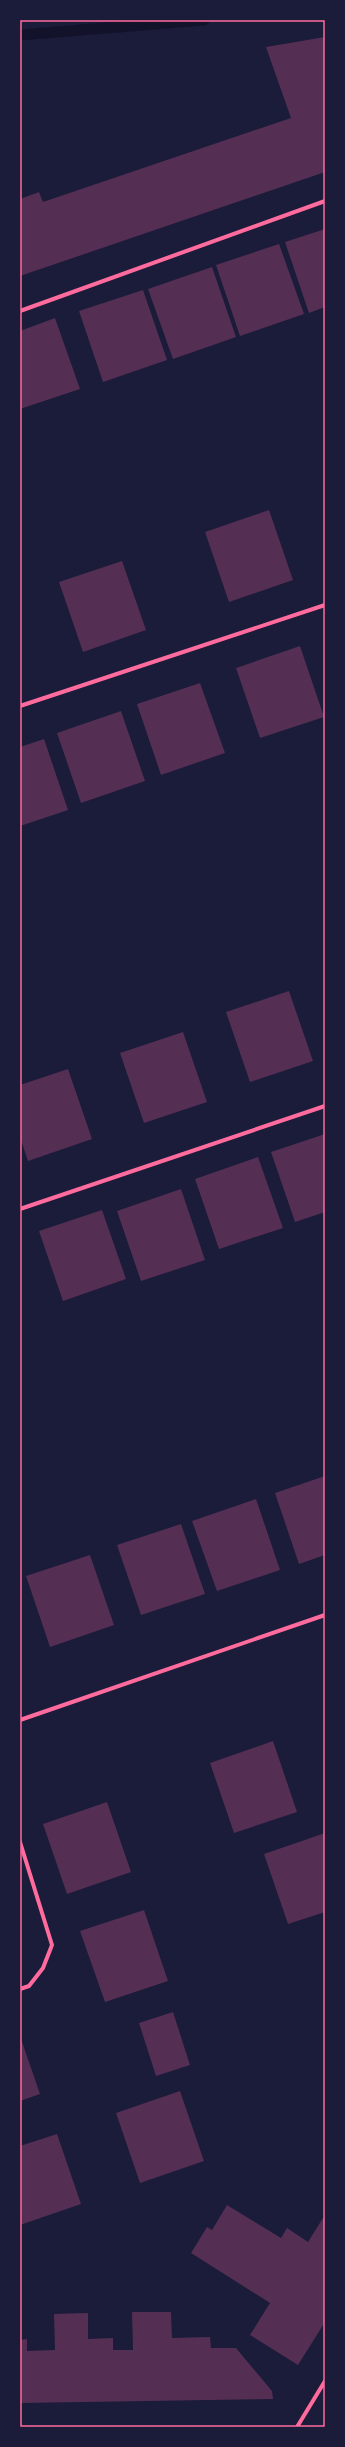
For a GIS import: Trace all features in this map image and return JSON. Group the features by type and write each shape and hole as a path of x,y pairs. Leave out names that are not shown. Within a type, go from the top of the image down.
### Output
{"street":[{"path":"20,312 325,201"},
{"path":"20,706 325,604"},
{"path":"20,1209 325,1106"},
{"path":"20,1720 325,1615"},
{"path":"20,1842 52,1946 43,1968 29,1986 20,1989"},
{"path":"297,2427 325,2381"}],"building":[{"path":"325,37 325,172 20,276 20,199 39,192 43,202 291,118 266,47"},
{"path":"325,229 325,307 309,313 285,242"},
{"path":"279,244 304,314 240,336 216,265"},
{"path":"212,267 236,337 173,359 148,289"},
{"path":"143,290 167,360 103,382 79,311"},
{"path":"55,318 80,389 20,409 20,331"},
{"path":"269,510 293,580 229,602 205,532"},
{"path":"122,561 146,630 83,652 59,582"},
{"path":"300,646 324,717 260,738 236,668"},
{"path":"200,683 225,753 161,775 137,704"},
{"path":"121,711 145,781 81,803 57,733"},
{"path":"44,739 68,810 20,826 20,747"},
{"path":"289,991 313,1061 250,1082 226,1012"},
{"path":"183,1032 207,1102 144,1123 120,1053"},
{"path":"68,1069 92,1139 28,1161 20,1137 20,1085"},
{"path":"325,1134 325,1212 295,1222 271,1152"},
{"path":"258,1157 283,1228 219,1249 195,1179"},
{"path":"181,1189 205,1260 141,1281 117,1211"},
{"path":"102,1210 126,1279 63,1301 39,1231"},
{"path":"325,1476 325,1555 299,1564 275,1493"},
{"path":"256,1499 280,1570 217,1591 192,1521"},
{"path":"181,1524 205,1594 141,1615 117,1545"},
{"path":"90,1555 114,1625 50,1647 26,1576"},
{"path":"273,1741 297,1812 234,1833 210,1763"},
{"path":"107,1802 131,1872 67,1894 43,1824"},
{"path":"325,1833 325,1912 288,1924 264,1854"},
{"path":"144,1910 168,1981 105,2002 80,1931"},
{"path":"173,2012 190,2065 156,2076 139,2023"},
{"path":"20,2036 40,2094 20,2101"},
{"path":"180,2091 204,2161 140,2183 116,2113"},
{"path":"57,2134 81,2204 20,2225 20,2146"},
{"path":"227,2205 281,2238 287,2228 308,2242 323,2218 325,2220 325,2322 298,2365 250,2335 270,2303 191,2253 207,2227 212,2230"},
{"path":"132,2312 171,2312 172,2338 210,2337 211,2348 236,2348 272,2391 273,2399 20,2403 20,2340 27,2339 27,2351 55,2350 54,2314 88,2313 88,2339 113,2338 113,2350 133,2350"}],"waterway":[{"path":"20,35 204,20"}]}
